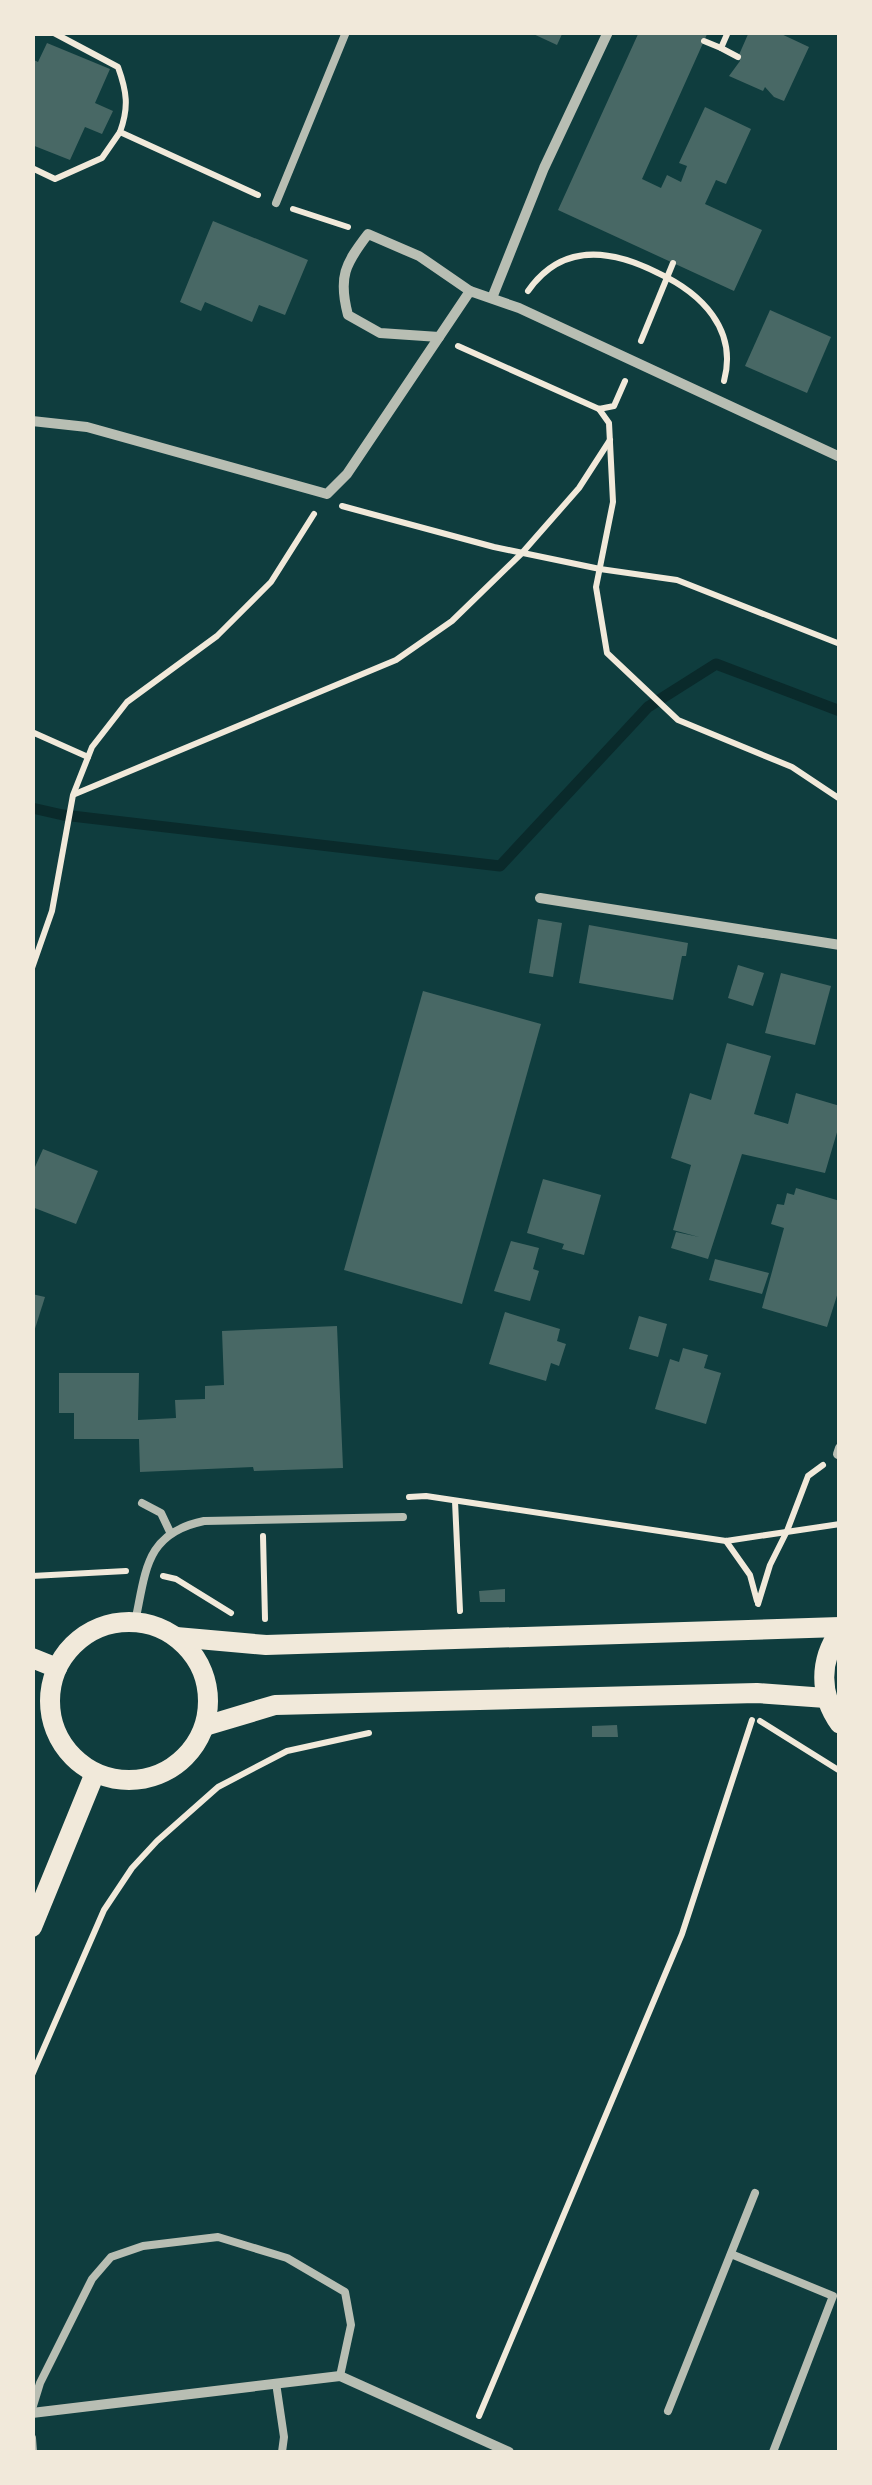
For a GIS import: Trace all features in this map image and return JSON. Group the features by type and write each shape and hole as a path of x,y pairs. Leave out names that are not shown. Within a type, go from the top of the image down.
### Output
{"main road":[{"path":"115,1622 157,1626 176,1637 192,1653 206,1679 205,1726 188,1755 162,1774 130,1780 94,1773 74,1758 56,1732 50,1697 56,1668 87,1633 115,1622"},
{"path":"176,1637 266,1645 763,1627 840,1629 825,1660 826,1698 840,1724"},
{"path":"32,1658 56,1668"},
{"path":"205,1726 275,1706 758,1693 826,1698"},
{"path":"32,1927 94,1773"}],"street":[{"path":"492,298 544,168 608,32"},
{"path":"439,337 380,333 348,314 341,286 353,253 368,234 419,256 470,291 518,308 840,457"},
{"path":"32,421 80,425 327,494 347,474 470,291"},
{"path":"540,898 840,946"},
{"path":"32,2411 340,2376 509,2452"}],"lane":[{"path":"276,203 346,32"},
{"path":"142,1503 161,1513 170,1532"},
{"path":"135,1622 146,1572 157,1544 170,1532 204,1521 403,1517"},
{"path":"668,2411 755,2193"},
{"path":"32,2411 40,2383 92,2279 111,2257 144,2246 218,2237 287,2258 345,2292 351,2326 340,2376"},
{"path":"731,2254 833,2296 773,2452"},
{"path":"276,2382 284,2437 282,2452"},
{"path":"32,2438 33,2452"}],"path":[{"path":"721,48 728,32"},
{"path":"32,33 54,33 118,67 127,91 128,111 120,132 102,158 56,179 32,168"},
{"path":"704,41 738,57"},
{"path":"120,132 184,161"},
{"path":"518,308 545,271 580,255 628,258 687,288 706,304 724,337 728,360 717,401"},
{"path":"652,310 673,263"},
{"path":"439,337 600,410 609,423 613,502 596,587 607,653 676,717 792,767 840,799"},
{"path":"600,410 614,406 634,362"},
{"path":"74,794 396,660 452,621 522,553 579,488 610,440"},
{"path":"32,968 52,911 74,794 88,756 127,702 217,636 271,582 327,494 344,509 522,553 600,570 677,580 840,644"},
{"path":"32,732 88,756"},
{"path":"757,1601 808,1476 839,1451"},
{"path":"393,1497 426,1496 726,1541 840,1524"},
{"path":"455,1500 460,1611 479,1610"},
{"path":"726,1541 750,1575 763,1627"},
{"path":"123,1570 127,1560"},
{"path":"32,1576 146,1572 176,1579 239,1616"},
{"path":"737,1602 757,1601"},
{"path":"252,1618 265,1620"},
{"path":"471,2435 682,1934 753,1717"},
{"path":"733,1718 753,1717 840,1771"},
{"path":"32,2075 104,1910 132,1868 157,1841 218,1787 287,1751 386,1732"}],"building":[{"path":"529,32 563,32 557,45"},
{"path":"639,32 708,32 642,179 661,188 667,175 681,182 687,166 679,163 705,107 751,129 726,184 716,180 705,204 762,230 734,291 558,210"},
{"path":"749,32 777,32 809,47 784,101 765,87 763,91 729,76 740,61 738,57"},
{"path":"47,43 110,69 95,103 113,111 102,134 85,127 70,160 32,145 32,59 38,62"},
{"path":"213,221 308,260 285,315 259,305 252,322 205,302 201,311 180,302"},
{"path":"770,310 831,337 807,393 745,366"},
{"path":"538,919 562,923 553,977 529,973"},
{"path":"589,925 688,943 673,1000 579,983"},
{"path":"738,965 764,973 753,1006 728,998"},
{"path":"781,973 831,986 815,1045 765,1033"},
{"path":"423,991 541,1024 462,1304 344,1270"},
{"path":"727,1043 771,1056 754,1114 788,1124 796,1093 840,1106 840,1122 825,1173 742,1154 708,1259 671,1248 676,1232 699,1237 673,1230 691,1165 671,1158 690,1093 711,1100"},
{"path":"43,1149 98,1171 76,1224 32,1207 32,1166 35,1167"},
{"path":"543,1179 601,1195 584,1255 562,1249 564,1244 527,1233"},
{"path":"796,1188 840,1201 840,1286 827,1327 762,1308 784,1228 771,1224 777,1204 784,1205 787,1193 794,1195"},
{"path":"511,1241 539,1248 533,1269 539,1271 530,1301 494,1291"},
{"path":"715,1259 769,1273 762,1294 709,1280"},
{"path":"32,1294 45,1297 33,1335 32,1335"},
{"path":"505,1312 560,1329 557,1341 566,1344 559,1366 551,1363 546,1381 489,1364"},
{"path":"639,1316 667,1324 658,1357 629,1349"},
{"path":"337,1326 343,1468 140,1472 139,1439 74,1439 74,1413 59,1413 59,1373 139,1373 138,1420 176,1418 175,1400 205,1399 205,1386 224,1385 222,1331"},
{"path":"683,1348 708,1355 704,1368 721,1373 706,1424 655,1409 670,1359 679,1362"},
{"path":"505,1589 505,1602 480,1602 479,1591"},
{"path":"617,1725 618,1737 592,1737 592,1726"}],"waterway":[{"path":"32,808 63,815 500,866 648,707 716,664 840,711"}]}
